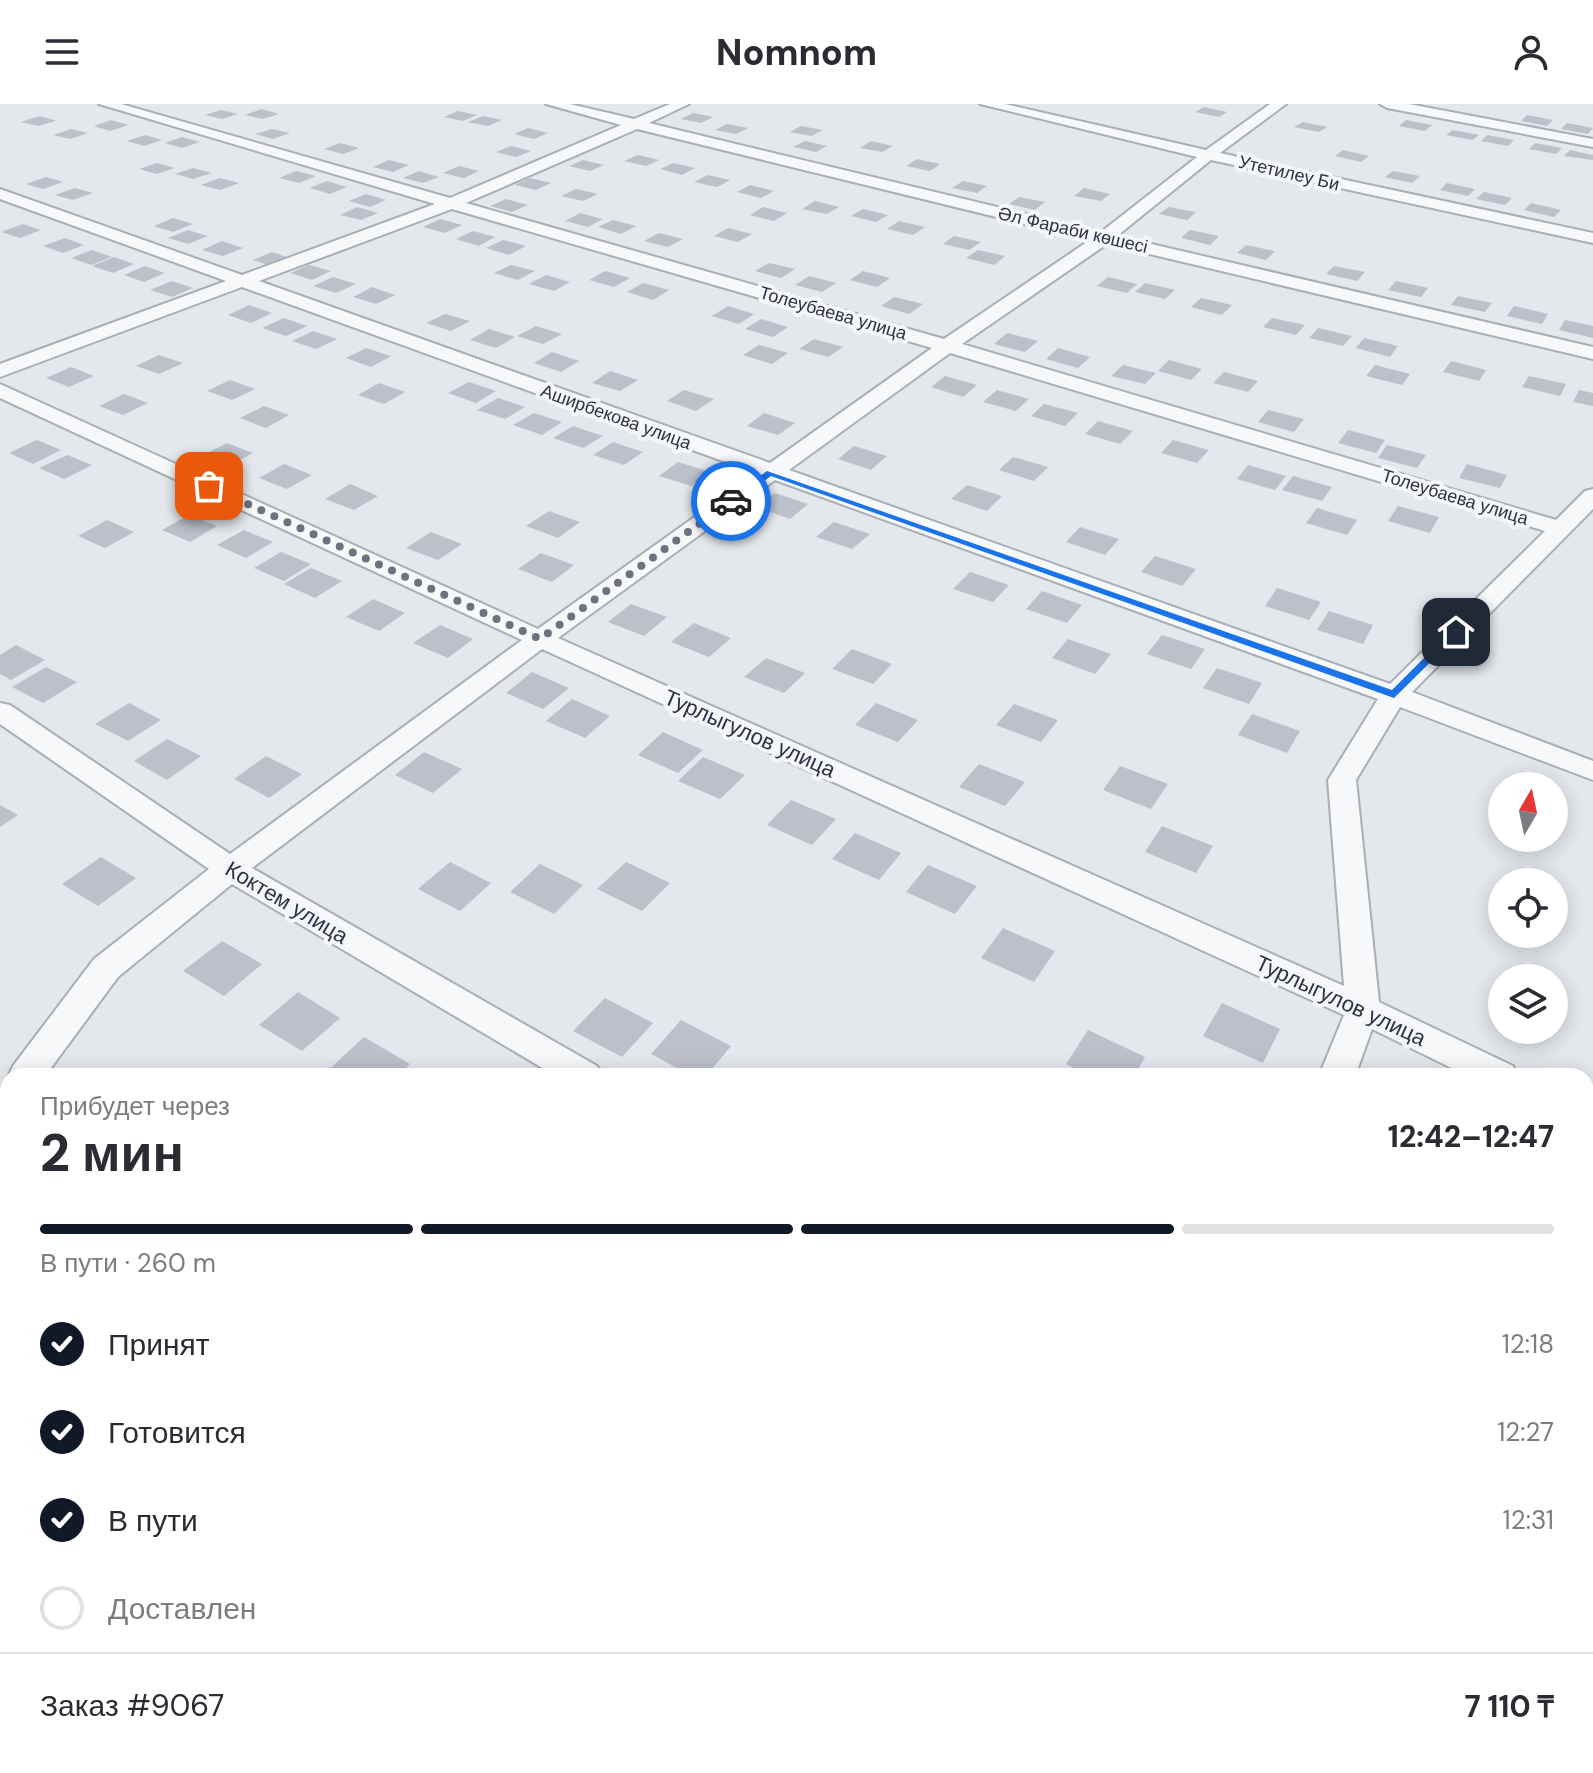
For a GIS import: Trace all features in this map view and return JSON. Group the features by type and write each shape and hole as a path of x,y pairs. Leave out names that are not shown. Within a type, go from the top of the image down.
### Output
{"street":[{"name":"Толеубаева улица","path":"106,104 947,346 1559,528"},
{"name":"Әл Фараби көшесі","path":"553,104 1593,353"},
{"path":"0,371 452,203 682,104"},
{"name":"Утетилеу Би","path":"987,104 1593,238"},
{"path":"31,1068 106,968 230,869 540,639 947,346 1104,238 1208,155 1279,104"},
{"path":"1387,104 1593,143"},
{"name":"Аширбекова улица","path":"0,194 1394,695 1593,771"},
{"name":"Турлыгулов улица","path":"0,390 540,639 1363,1009 1485,1068"},
{"path":"1340,1068 1363,1009 1342,780 1394,695 1559,528 1590,505"},
{"name":"Коктем улица","path":"0,711 230,869 571,1068"}],"building":[{"path":"1204,107 1227,112 1219,117 1195,112"},
{"path":"261,109 279,114 263,119 245,115"},
{"path":"221,110 238,114 222,119 205,115"},
{"path":"458,111 477,115 463,121 444,117"},
{"path":"693,113 713,117 701,123 681,119"},
{"path":"1527,115 1553,120 1547,126 1521,121"},
{"path":"40,116 56,121 38,126 21,122"},
{"path":"483,116 502,120 488,126 468,122"},
{"path":"111,120 128,125 110,131 94,126"},
{"path":"1406,120 1432,125 1425,131 1399,126"},
{"path":"1303,122 1327,127 1319,132 1294,127"},
{"path":"1567,123 1593,128 1588,134 1561,129"},
{"path":"727,124 748,128 736,134 715,130"},
{"path":"801,126 823,130 811,136 790,132"},
{"path":"528,128 548,133 534,139 514,134"},
{"path":"71,129 88,133 70,139 53,135"},
{"path":"272,129 290,133 273,139 255,134"},
{"path":"1453,130 1479,135 1472,140 1446,135"},
{"path":"145,135 162,140 144,146 127,141"},
{"path":"1487,135 1514,140 1508,146 1481,141"},
{"path":"182,137 200,142 182,148 165,143"},
{"path":"805,141 827,146 816,152 793,147"},
{"path":"871,141 893,146 882,152 860,148"},
{"path":"340,143 359,148 343,154 324,149"},
{"path":"1535,143 1562,148 1556,154 1529,149"},
{"path":"511,146 531,151 516,157 496,152"},
{"path":"1343,150 1369,156 1361,162 1335,156"},
{"path":"1570,150 1593,155 1593,160 1564,156"},
{"path":"638,155 659,160 646,166 624,161"},
{"path":"917,159 940,164 930,171 906,166"},
{"path":"389,160 409,165 393,172 373,167"},
{"path":"583,160 604,165 590,171 569,166"},
{"path":"157,163 175,168 157,174 139,169"},
{"path":"673,163 695,168 682,175 660,169"},
{"path":"459,166 479,171 464,178 443,173"},
{"path":"193,168 212,173 193,179 175,174"},
{"path":"296,171 316,176 299,183 279,178"},
{"path":"419,171 439,177 423,183 403,178"},
{"path":"1393,171 1420,176 1412,183 1385,177"},
{"path":"708,175 730,180 717,187 694,182"},
{"path":"46,177 63,182 43,189 26,184"},
{"path":"220,178 239,183 220,190 201,185"},
{"path":"530,178 551,183 536,190 515,185"},
{"path":"327,181 347,187 330,194 310,188"},
{"path":"963,181 987,186 977,193 952,188"},
{"path":"1447,183 1475,189 1468,196 1440,190"},
{"path":"750,185 774,191 761,198 737,192"},
{"path":"75,188 93,193 73,200 55,195"},
{"path":"1084,188 1110,194 1101,201 1074,196"},
{"path":"576,189 598,194 583,201 561,196"},
{"path":"1484,192 1512,198 1505,205 1476,199"},
{"path":"366,194 386,200 370,207 349,201"},
{"path":"1019,197 1045,202 1035,210 1009,204"},
{"path":"506,199 528,205 512,212 490,206"},
{"path":"815,201 839,207 827,214 802,209"},
{"path":"1531,203 1561,210 1554,217 1524,210"},
{"path":"357,207 378,213 361,220 340,215"},
{"path":"763,207 787,213 774,221 750,215"},
{"path":"1169,207 1196,212 1187,220 1159,214"},
{"path":"863,209 888,215 876,222 851,216"},
{"path":"580,213 603,219 588,227 565,221"},
{"path":"173,218 193,224 173,232 154,226"},
{"path":"440,219 462,225 445,233 423,227"},
{"path":"613,220 636,226 621,234 598,227"},
{"path":"899,221 925,227 913,235 887,229"},
{"path":"23,224 41,230 20,238 1,232"},
{"path":"728,228 752,234 738,242 714,236"},
{"path":"188,230 208,236 188,244 168,238"},
{"path":"1190,230 1219,236 1210,245 1181,238"},
{"path":"473,231 495,237 479,246 456,239"},
{"path":"659,233 683,239 668,247 644,241"},
{"path":"954,236 981,242 969,250 943,244"},
{"path":"65,238 84,245 63,253 43,246"},
{"path":"503,240 526,246 509,255 486,248"},
{"path":"222,241 243,248 223,256 202,250"},
{"path":"1246,245 1275,251 1266,260 1237,253"},
{"path":"92,250 112,257 91,265 71,258"},
{"path":"978,250 1005,256 994,265 966,258"},
{"path":"272,252 293,259 274,267 253,260"},
{"path":"114,257 134,264 113,273 92,266"},
{"path":"769,263 795,269 781,278 755,271"},
{"path":"309,265 331,271 312,280 290,273"},
{"path":"511,265 535,271 518,280 494,273"},
{"path":"145,266 165,273 144,282 124,275"},
{"path":"1334,266 1365,272 1357,281 1326,274"},
{"path":"605,271 630,278 614,287 589,280"},
{"path":"863,271 890,278 877,287 850,280"},
{"path":"546,275 570,282 554,291 529,284"},
{"path":"809,276 836,283 822,292 795,285"},
{"path":"333,277 356,284 336,293 313,286"},
{"path":"1108,277 1137,284 1127,293 1097,286"},
{"path":"172,281 193,288 172,297 150,290"},
{"path":"1396,281 1428,288 1421,297 1388,290"},
{"path":"643,283 669,290 653,300 627,292"},
{"path":"1145,283 1175,290 1165,299 1135,292"},
{"path":"372,287 395,295 376,304 353,297"},
{"path":"1458,296 1492,303 1485,312 1451,305"},
{"path":"894,297 923,304 909,314 881,306"},
{"path":"1201,298 1232,305 1222,315 1191,307"},
{"path":"249,305 272,313 251,323 228,315"},
{"path":"728,306 754,314 739,324 712,316"},
{"path":"1514,306 1548,314 1542,324 1507,316"},
{"path":"445,314 470,321 451,331 426,323"},
{"path":"284,318 307,326 286,336 262,328"},
{"path":"1272,318 1305,325 1296,335 1263,327"},
{"path":"761,319 788,327 773,337 745,329"},
{"path":"1565,320 1593,326 1593,338 1559,330"},
{"path":"536,326 562,334 543,344 517,336"},
{"path":"1318,328 1352,336 1343,346 1309,338"},
{"path":"489,329 515,337 496,348 470,340"},
{"path":"313,331 337,339 316,349 292,341"},
{"path":"1007,333 1038,341 1025,352 994,344"},
{"path":"1364,338 1398,346 1390,357 1356,348"},
{"path":"814,339 843,347 828,357 799,349"},
{"path":"759,345 788,353 772,364 743,355"},
{"path":"366,348 391,356 371,367 346,358"},
{"path":"1058,348 1090,357 1078,368 1046,359"},
{"path":"552,352 579,361 561,372 534,363"},
{"path":"159,355 183,363 159,374 136,366"},
{"path":"1169,360 1202,369 1191,380 1158,371"},
{"path":"1451,361 1486,370 1479,381 1443,372"},
{"path":"1123,365 1156,373 1145,384 1111,376"},
{"path":"1375,365 1410,374 1402,385 1366,376"},
{"path":"71,367 94,376 69,387 46,378"},
{"path":"610,371 638,380 620,391 592,383"},
{"path":"1224,372 1258,381 1248,392 1213,383"},
{"path":"945,376 977,385 963,397 931,387"},
{"path":"1529,376 1566,384 1560,396 1522,387"},
{"path":"230,380 255,389 232,400 207,391"},
{"path":"469,382 496,391 476,403 448,393"},
{"path":"379,383 405,392 384,404 358,395"},
{"path":"684,390 714,399 696,411 667,401"},
{"path":"997,390 1029,399 1016,411 983,402"},
{"path":"1579,390 1593,393 1593,406 1573,402"},
{"path":"124,394 148,403 123,415 99,406"},
{"path":"498,398 525,407 505,419 477,410"},
{"path":"1044,404 1078,413 1065,426 1031,416"},
{"path":"264,406 289,415 266,428 240,418"},
{"path":"1268,410 1304,419 1294,432 1258,422"},
{"path":"534,413 562,422 542,435 513,425"},
{"path":"764,413 795,423 778,435 747,426"},
{"path":"1098,421 1133,431 1120,444 1085,434"},
{"path":"573,426 603,436 583,448 553,438"},
{"path":"1348,430 1385,440 1376,453 1338,443"},
{"path":"37,440 61,450 33,464 9,453"},
{"path":"1173,440 1209,450 1197,463 1161,453"},
{"path":"613,442 643,452 624,465 593,455"},
{"path":"227,443 253,453 228,466 202,456"},
{"path":"1387,445 1426,455 1417,468 1378,458"},
{"path":"854,446 887,456 871,470 838,459"},
{"path":"67,455 92,465 64,479 39,468"},
{"path":"1013,457 1048,467 1034,481 999,470"},
{"path":"678,462 710,472 691,486 659,476"},
{"path":"284,464 312,475 287,489 259,478"},
{"path":"1467,464 1507,475 1500,488 1459,478"},
{"path":"1248,465 1286,476 1275,490 1237,479"},
{"path":"1293,476 1332,487 1322,501 1282,490"},
{"path":"350,484 378,496 354,510 325,499"},
{"path":"967,485 1002,496 987,511 951,499"},
{"path":"775,493 808,504 790,519 756,507"},
{"path":"1398,506 1439,517 1430,533 1388,521"},
{"path":"1317,508 1357,520 1347,535 1306,523"},
{"path":"549,511 580,522 558,538 526,526"},
{"path":"189,515 217,526 190,542 162,530"},
{"path":"107,520 134,532 105,548 78,536"},
{"path":"834,522 870,534 852,549 816,537"},
{"path":"1080,527 1119,539 1105,555 1066,542"},
{"path":"244,530 273,542 246,558 217,545"},
{"path":"431,532 462,544 438,560 406,548"},
{"path":"281,552 311,564 284,581 254,568"},
{"path":"541,553 574,565 552,582 518,569"},
{"path":"1155,556 1196,569 1182,586 1141,572"},
{"path":"311,568 342,581 315,598 284,584"},
{"path":"970,572 1009,585 993,602 953,589"},
{"path":"1277,588 1321,602 1309,620 1265,606"},
{"path":"1042,591 1082,605 1067,623 1026,609"},
{"path":"373,599 405,613 379,631 346,617"},
{"path":"631,604 667,617 644,636 608,622"},
{"path":"1329,611 1373,625 1363,644 1317,630"},
{"path":"694,623 731,638 709,657 671,642"},
{"path":"440,625 473,639 448,658 413,643"},
{"path":"1162,635 1205,649 1191,669 1147,654"},
{"path":"1068,639 1111,654 1095,674 1052,658"},
{"path":"16,645 45,660 11,680 0,674 0,655"},
{"path":"852,649 892,664 873,684 832,669"},
{"path":"766,658 805,673 784,693 744,677"},
{"path":"46,667 77,682 43,703 12,687"},
{"path":"1217,668 1262,683 1249,704 1203,688"},
{"path":"532,672 569,688 543,709 506,693"},
{"path":"572,699 610,716 585,738 546,721"},
{"path":"129,703 161,720 128,741 95,724"},
{"path":"876,703 918,720 898,742 855,725"},
{"path":"1014,704 1058,720 1041,742 996,725"},
{"path":"1252,714 1300,731 1287,753 1238,735"},
{"path":"663,732 703,750 678,773 638,755"},
{"path":"167,739 201,756 167,780 134,761"},
{"path":"424,752 462,769 433,793 395,775"},
{"path":"266,756 302,774 269,798 234,779"},
{"path":"703,757 745,775 720,799 678,781"},
{"path":"979,764 1025,782 1005,806 959,787"},
{"path":"1120,766 1168,784 1151,809 1103,790"},
{"path":"791,800 836,819 812,845 767,825"},
{"path":"0,805 18,815 0,827"},
{"path":"1162,826 1213,846 1196,873 1145,852"},
{"path":"855,833 901,853 879,880 832,859"},
{"path":"101,857 136,878 98,906 62,884"},
{"path":"450,862 491,883 460,911 418,889"},
{"path":"626,862 670,883 642,911 597,889"},
{"path":"540,864 583,885 554,914 510,892"},
{"path":"928,865 977,886 955,914 906,892"},
{"path":"1003,928 1055,951 1034,982 981,958"},
{"path":"222,941 262,964 224,996 183,971"},
{"path":"298,992 340,1018 302,1051 259,1025"},
{"path":"605,998 653,1023 622,1057 573,1031"},
{"path":"1222,1003 1280,1029 1263,1063 1203,1036"},
{"path":"681,1020 731,1046 713,1068 677,1068 651,1054"},
{"path":"1088,1030 1145,1057 1139,1068 1074,1068 1066,1064"},
{"path":"364,1037 410,1064 406,1068 330,1068"}],"way so far":[{"path":"209,486 540,639 731,501"}],"route":[{"path":"731,501 770,473 1394,695 1456,632"}]}
